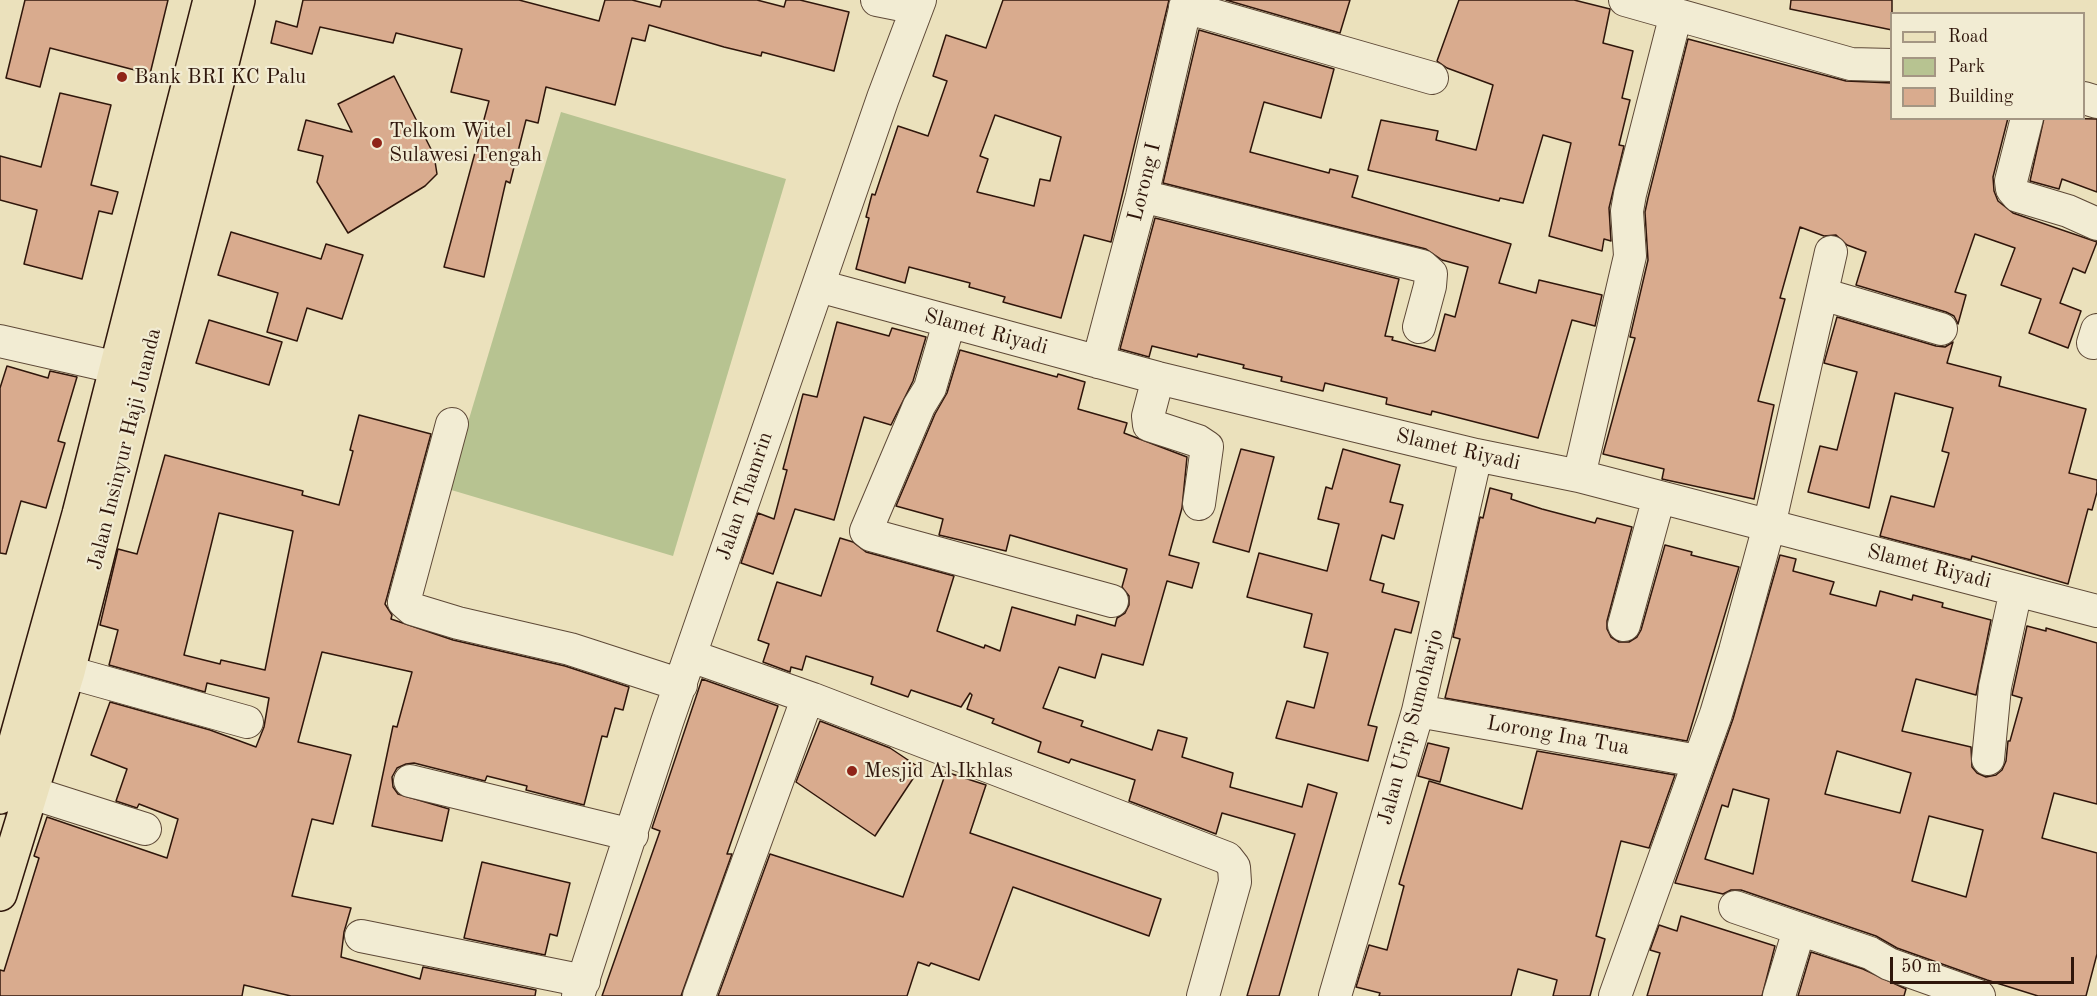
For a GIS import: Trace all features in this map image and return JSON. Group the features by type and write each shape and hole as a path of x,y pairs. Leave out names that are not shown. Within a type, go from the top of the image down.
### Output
{"main road":[{"name":"Jalan Insinyur Haji Juanda","path":"0,894 15,794 79,514 114,367 210,0"},
{"name":"Jalan Insinyur Haji Juanda","path":"15,794 68,672 238,0"}],"street":[{"path":"877,0 919,4"},
{"path":"1625,0 1851,64 1890,65"},
{"name":"Jalan Thamrin","path":"581,989 686,670 919,4"},
{"path":"1186,4 1432,78"},
{"name":"Lorong I","path":"1098,362 1142,196 1186,4"},
{"path":"1579,476 1630,256 1627,211 1630,194 1676,14"},
{"path":"2026,120 2011,181 2012,189 2018,196 2068,211 2097,224"},
{"path":"1142,196 1422,266 1431,274 1419,327"},
{"path":"1615,996 1719,706 1769,526 1831,252"},
{"name":"Slamet Riyadi","path":"819,286 1158,378 1476,455 1579,476 2097,611"},
{"path":"1822,294 1941,329"},
{"path":"949,323 930,388 919,406 866,531 871,535 1112,601"},
{"path":"0,341 114,367"},
{"path":"1158,378 1148,416 1149,425 1198,441 1207,447 1199,504"},
{"path":"452,424 404,602 412,609 570,649 686,670 813,699 1227,858 1234,867 1235,882 1203,996"},
{"name":"Jalan Urip Sumoharjo","path":"1335,996 1418,711 1476,455"},
{"path":"1624,625 1659,497"},
{"path":"1988,759 1995,687 2016,590"},
{"path":"68,672 248,722"},
{"path":"699,996 806,702 813,699"},
{"name":"Lorong Ina Tua","path":"1418,711 1698,761"},
{"path":"410,781 632,835"},
{"path":"15,794 145,829"},
{"path":"1735,907 1870,953 1878,960 1979,996"},
{"path":"1779,996 1798,930"},
{"path":"361,936 581,989"}],"green space":[{"path":"561,112 786,179 673,556 448,489"}],"building":[{"path":"25,0 168,0 150,74 50,48 40,87 6,78"},
{"path":"303,0 519,0 599,21 605,0 632,0 660,7 662,0 757,0 784,7 786,0 800,0 849,12 834,71 762,52 761,56 724,47 649,25 645,41 632,38 615,105 546,87 538,123 526,120 510,183 506,181 484,277 444,267 489,101 451,92 462,49 396,33 393,43 320,27 312,54 271,43 276,21 297,27"},
{"path":"1003,0 1169,0 1111,242 1084,235 1061,318 1003,302 1005,297 969,287 970,283 909,267 905,283 856,269 869,218 866,217 872,194 875,195 898,126 928,136 947,81 933,76 946,35 986,48","holes":["995,115 1061,137 1050,181 1040,179 1034,206 977,192 988,159 980,156"]},
{"path":"1226,0 1350,0 1340,33"},
{"path":"1459,0 1574,0 1610,9 1603,43 1633,51 1622,98 1630,100 1619,145 1624,146 1609,208 1611,241 1604,239 1602,251 1549,236 1571,143 1543,135 1523,203 1500,198 1499,201 1368,170 1381,120 1438,131 1436,140 1476,150 1493,85 1447,68 1437,61"},
{"path":"1791,0 1892,0 1890,30 1790,9"},
{"path":"1199,30 1334,69 1321,118 1264,102 1250,152 1329,173 1330,169 1358,176 1352,197 1511,244 1499,283 1536,293 1539,280 1602,295 1595,326 1572,320 1538,438 1432,411 1431,415 1386,404 1387,398 1325,383 1323,391 1281,381 1282,377 1198,354 1197,357 1152,346 1149,357 1120,349 1155,218 1399,279 1385,336 1393,337 1392,340 1435,351 1445,314 1455,317 1468,267 1442,260 1426,249 1163,183"},
{"path":"1688,39 1846,81 1890,83 1890,120 2007,120 1993,177 1994,191 1998,201 2013,213 2097,242 2085,273 2073,268 2060,303 2081,311 2068,348 2029,333 2041,299 2001,285 2015,248 1975,234 1955,292 1966,295 1958,324 1954,316 1946,312 1856,285 1866,252 1847,245 1836,235 1824,236 1800,227 1780,298 1785,299 1758,401 1774,405 1754,499 1662,479 1664,469 1603,454 1635,338 1630,337 1648,260 1645,212"},
{"name":"Telkom Witel Sulawesi Tengah","path":"394,76 434,155 437,174 425,186 348,233 317,182 323,156 298,150 306,120 352,132 338,104"},
{"path":"60,93 111,105 91,185 118,192 112,214 99,211 82,279 24,264 37,210 0,200 0,156 41,167"},
{"path":"2097,119 2097,192 2062,179 2059,189 2030,181 2044,120"},
{"path":"231,232 321,259 326,244 363,255 342,319 307,308 297,341 267,332 278,293 218,275"},
{"path":"1837,317 1936,346 1945,347 1953,342 1947,363 2001,377 1999,386 2086,409 2069,473 2097,480 2097,492 2092,510 2088,509 2068,584 1972,556 1971,560 1880,536 1891,496 1934,507 1949,453 1942,451 1953,408 1895,393 1869,508 1808,492 1820,446 1837,450 1857,372 1824,363"},
{"path":"209,320 282,342 269,385 196,363"},
{"path":"837,322 889,336 892,328 926,337 913,381 891,425 864,417 834,520 795,509 773,574 741,563 758,513 774,519 787,470 783,469 803,394 817,397"},
{"path":"960,350 1057,377 1058,374 1085,382 1078,409 1127,423 1124,433 1187,457 1182,508 1169,555 1199,563 1192,588 1167,581 1143,665 1102,654 1095,678 1059,667 1043,708 1083,721 1081,726 1152,750 1158,730 1187,738 1182,757 1233,773 1230,787 1302,807 1308,784 1337,793 1279,996 1247,996 1295,834 1222,813 1216,834 1129,801 1135,780 1071,759 1069,763 1038,752 1041,742 992,723 994,719 967,709 972,695 970,693 961,707 911,690 908,697 871,684 873,677 806,656 802,670 791,667 790,672 763,662 769,644 758,640 777,582 821,596 840,538 853,542 866,552 954,576 937,631 984,648 985,645 1000,651 1012,607 1075,625 1077,615 1115,626 1117,618 1125,613 1129,605 1129,596 1122,587 1127,569 1010,535 1006,551 939,535 943,519 896,506 935,414 947,393"},
{"path":"7,366 48,378 50,371 77,377 58,441 65,443 46,508 21,501 6,554 0,553 0,388"},
{"path":"359,415 431,434 385,604 392,615 391,619 453,640 565,666 629,687 623,710 615,708 607,737 602,736 584,805 526,790 527,786 487,776 485,781 414,763 397,768 392,777 393,787 398,794 449,809 442,841 372,826 393,726 397,727 412,672 322,652 298,742 351,755 333,824 312,819 292,896 351,908 344,932 341,957 420,979 423,967 536,990 535,996 291,996 244,985 242,996 0,996 0,970 4,971 39,858 34,856 47,817 167,858 178,819 139,804 137,808 116,801 127,769 91,755 110,702 210,730 256,747 264,727 269,698 207,683 205,692 109,665 118,630 100,625 118,549 137,554 165,455 303,491 302,495 339,505 353,451 350,450","holes":["219,513 293,531 265,670 221,660 220,664 184,655"]},
{"path":"1241,449 1274,457 1249,552 1213,542"},
{"path":"1343,449 1400,465 1390,502 1403,505 1394,539 1382,535 1370,580 1384,584 1382,592 1419,602 1411,633 1395,629 1368,725 1377,727 1368,761 1276,738 1287,701 1314,708 1328,653 1304,647 1312,614 1247,597 1259,553 1327,571 1339,524 1318,519 1326,487 1332,489"},
{"path":"1490,488 1512,494 1511,499 1542,509 1595,523 1597,518 1632,527 1607,621 1607,629 1611,637 1619,642 1629,642 1637,637 1641,630 1665,545 1692,552 1691,555 1739,567 1687,741 1445,698 1460,639 1453,637 1480,517 1483,518"},
{"path":"1780,555 1796,559 1793,571 1834,582 1830,594 1876,606 1880,591 1912,600 1913,595 1943,603 1942,607 1991,620 1976,695 1916,679 1902,731 1971,747 1972,767 1977,773 1986,777 1996,775 2002,770 2006,761 2008,741 2010,741 2022,698 2012,695 2027,626 2046,631 2046,628 2097,643 2097,804 2054,793 2042,838 2097,853 2097,954 2086,996 2038,996 1897,948 1876,936 1741,890 1731,890 1723,894 1675,883 1733,719","holes":["1837,751 1911,773 1900,813 1825,794","1733,789 1769,799 1753,874 1705,859 1722,805 1728,807","1929,816 1983,830 1966,897 1912,881"]},
{"path":"702,679 778,706 727,854 732,854 681,996 602,996 660,831 652,828"},
{"name":"Mesjid Al Ikhlas","path":"820,721 890,748 920,768 875,836 796,782"},
{"path":"1428,743 1449,748 1440,782 1418,776"},
{"path":"1537,751 1675,775 1649,848 1621,841 1596,936 1605,939 1590,996 1553,996 1557,980 1518,969 1511,996 1379,996 1380,993 1356,987 1369,945 1387,950 1404,886 1399,884 1429,781 1522,809"},
{"path":"946,772 986,785 970,833 1161,899 1149,936 1013,887 979,980 931,963 929,966 918,962 907,996 718,996 770,854 903,897"},
{"path":"482,862 570,883 557,936 550,934 545,955 464,938"},
{"path":"1681,916 1775,946 1762,996 1647,996 1660,953 1650,950 1659,925 1677,931"},
{"path":"1811,952 1863,969 1906,989 1904,996 1798,996"}],"place":[{"name":"Bank BRI KC Palu","path":"122,77"},
{"name":"Telkom Witel Sulawesi Tengah","path":"377,143"},
{"name":"Mesjid Al Ikhlas","path":"852,771"}]}
